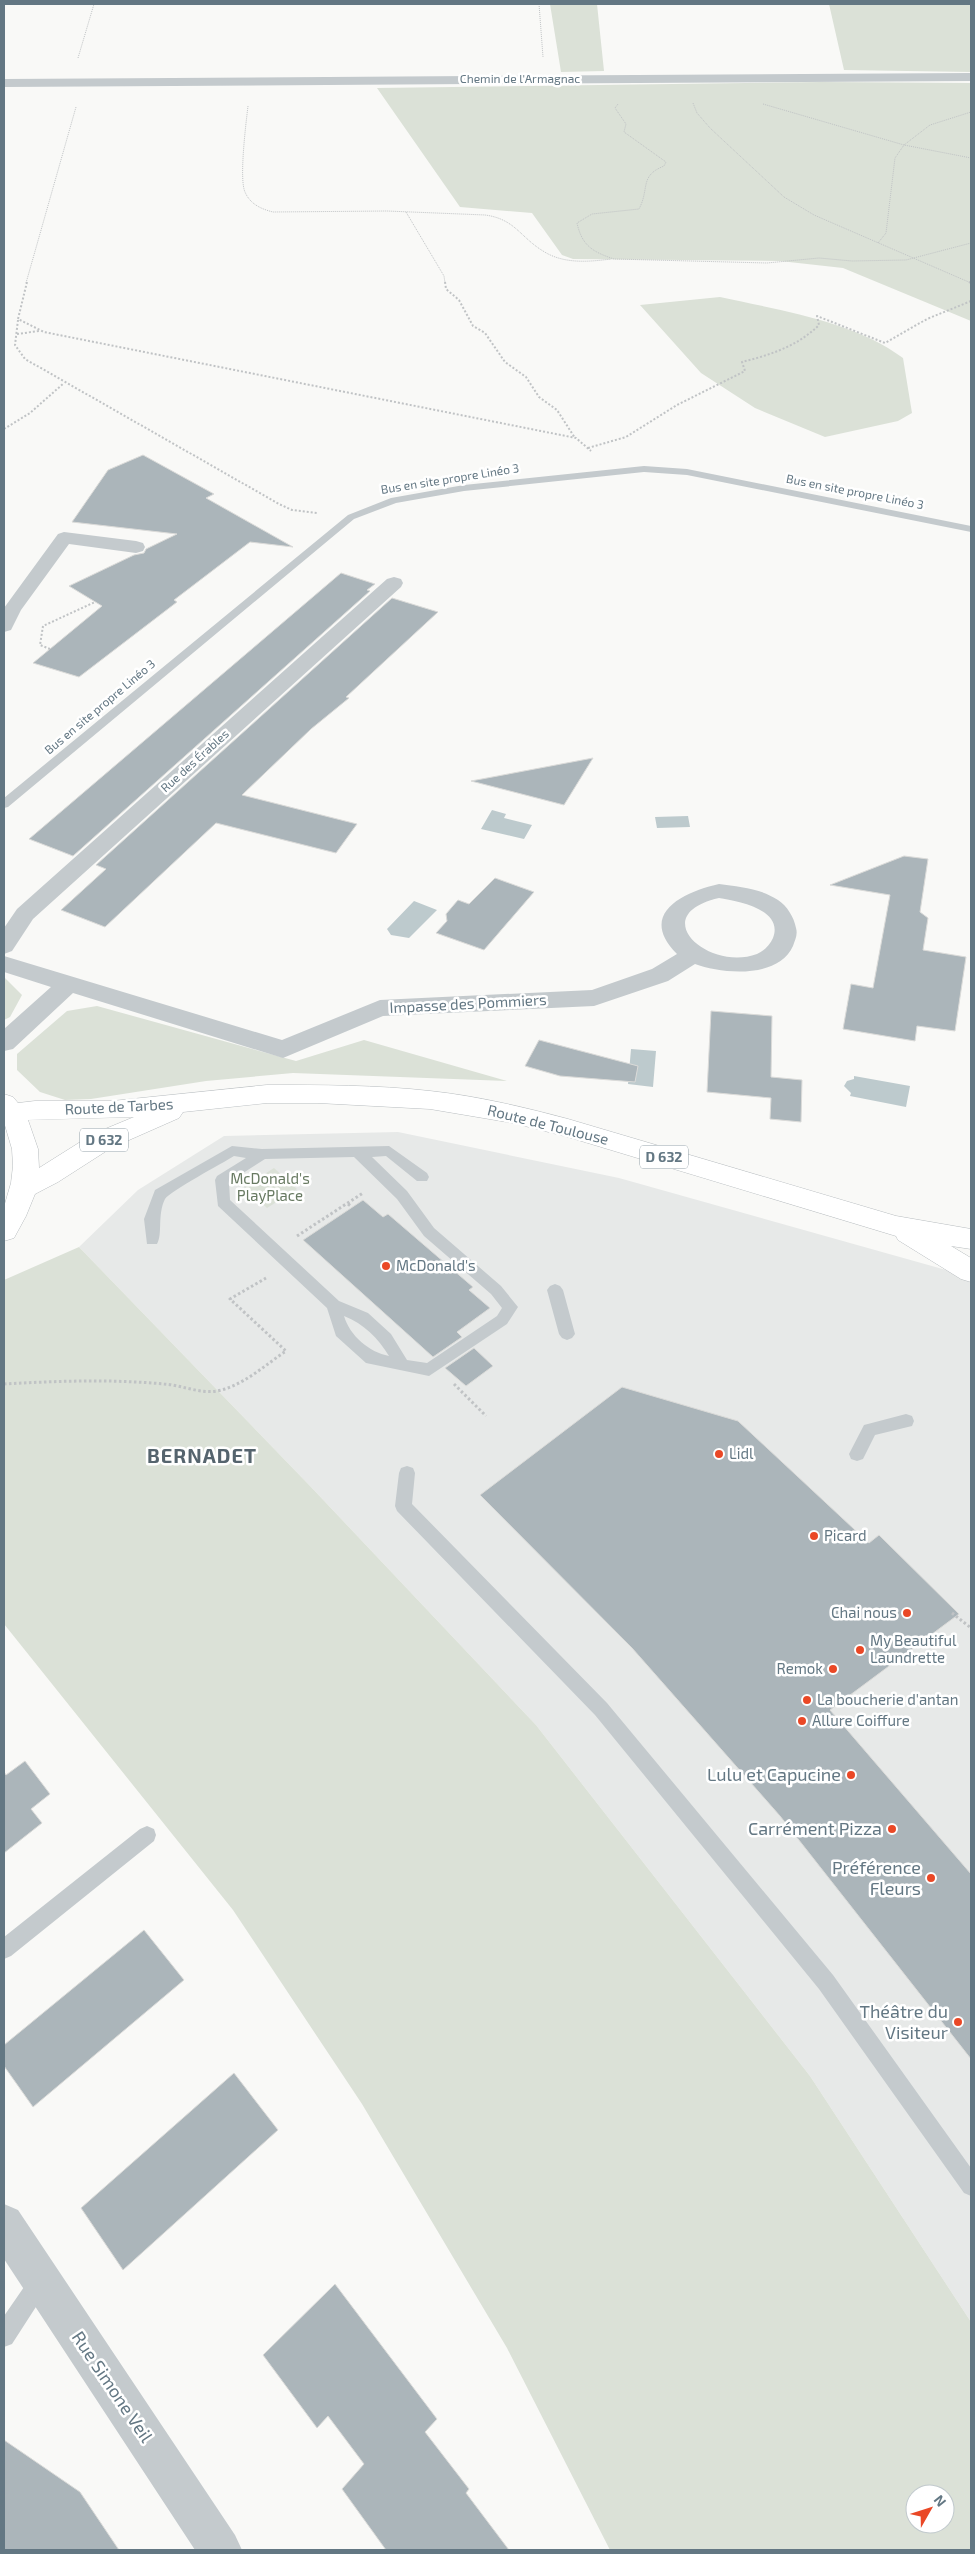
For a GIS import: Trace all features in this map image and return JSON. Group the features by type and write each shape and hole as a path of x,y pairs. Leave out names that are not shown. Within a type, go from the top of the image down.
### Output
{"main road":[{"name":"Route de Toulouse","path":"189,1104 267,1094 318,1094 430,1100 504,1112 568,1128 896,1226 971,1239"},
{"name":"Route de Tarbes","path":"8,1108 112,1110 189,1104"},
{"name":"Route de Tarbes","path":"25,1187 49,1175 102,1142 189,1104"},
{"path":"4,1231 25,1187 27,1148 8,1108"},
{"name":"Route de Toulouse","path":"896,1226 971,1271"}],"street":[{"name":"Chemin de l'Armagnac","path":"4,82 971,77"},
{"path":"4,626 12,610 64,538 136,546"},
{"name":"Rue des Érables","path":"4,946 26,914 394,583"},
{"path":"719,890 736,891 755,896 770,904 782,914 787,926 786,939 779,950 766,959 749,964 730,965 710,962 694,954 681,944 674,933 673,921 678,910 683,905 702,894 719,890"},
{"name":"Impasse des Pommiers","path":"69,984 283,1049 380,1008 594,998 660,975 694,954"},
{"path":"4,964 69,984"},
{"path":"4,1043 69,984"},
{"name":"Rue Simone Veil","path":"4,2224 220,2550"}],"lane":[{"name":"Bus en site propre Linéo 3","path":"4,804 351,517 394,500 464,488 644,468 687,472 971,529"},
{"path":"152,1240 151,1218 160,1194 232,1151 262,1154 389,1151 422,1177"},
{"path":"334,1305 341,1332 371,1359 429,1370 440,1365 502,1320 510,1307 496,1290 429,1232 402,1194 358,1152"},
{"path":"262,1154 222,1180 223,1202 334,1305 362,1317 386,1338 402,1365"},
{"path":"555,1290 567,1334"},
{"path":"858,1454 870,1430 906,1422"},
{"path":"407,1473 403,1506 601,1708 826,1982 971,2186"},
{"path":"4,1949 148,1835"},
{"path":"4,2336 22,2306 42,2281"}],"path":[{"path":"94,4 20,306 17,334 14,342 16,350 65,382 279,504 292,510 317,513"},
{"path":"538,4 545,75 548,79"},
{"path":"257,82 247,107 244,190 248,199 256,206 273,212 406,211 493,216 514,225 537,247 551,256 576,262 614,259 768,263 819,258 852,261 915,258 971,243"},
{"path":"614,259 596,253 580,238 577,223 592,214 639,209 646,196 647,178 651,171 664,166 666,162 624,132 626,124 615,108 621,100"},
{"path":"692,100 697,113 710,128 784,197 814,215 971,283"},
{"path":"761,104 904,145 971,158"},
{"path":"878,243 886,233 895,158 904,145 930,125 971,112"},
{"path":"406,211 444,276 446,289 459,300 473,326 485,333 505,362 526,377 539,397 557,410 576,438 592,452"},
{"path":"588,448 611,445 637,433 678,405 745,371 742,362 772,354 808,336 819,325 816,316 885,343 927,319 971,301"},
{"path":"18,319 44,332 576,438"},
{"path":"17,334 44,332"},
{"path":"4,429 30,413 65,382"},
{"path":"310,520 324,509"},
{"path":"50,648 40,645 43,626 95,602"},
{"path":"4,1384 56,1381 128,1382 186,1386 215,1392 235,1386 286,1351 230,1300 291,1264 308,1250 294,1237 386,1180"},
{"path":"348,1204 352,1207"},
{"path":"952,1613 971,1628"}],"shaded area":[{"path":"492,810 506,814 504,818 532,825 524,839 481,829"},
{"path":"688,816 690,827 657,828 655,817"},
{"path":"414,901 437,910 409,938 391,935 387,929"},
{"path":"631,1049 656,1051 653,1087 628,1084"},
{"path":"854,1076 910,1086 906,1107 850,1096 851,1093 844,1086 847,1081 854,1079"},
{"path":"398,1132 619,1178 971,1277 971,2322 810,2076 536,1725 311,1487 79,1247 138,1190 224,1136"}],"green space":[{"path":"550,4 597,4 604,71 561,72"},
{"path":"829,4 971,4 971,72 844,70"},
{"path":"821,82 971,83 971,321 843,268 780,261 573,259 562,255 532,213 460,207 377,88"},
{"path":"720,297 815,318 862,335 883,345 903,358 912,413 898,421 825,437 755,408 701,373 640,305"},
{"path":"4,977 22,995 10,1017 4,1020"},
{"path":"97,1006 296,1061 364,1040 507,1081 293,1073 206,1081 91,1099 65,1100 40,1092 17,1070 17,1054 67,1011"},
{"name":"McDonald's PlayPlace","path":"274,1168 297,1189 267,1208 244,1187"},
{"path":"79,1247 311,1487 536,1725 810,2076 971,2322 971,2550 610,2550 507,2348 362,2104 233,1910 4,1624 4,1280"}],"building":[{"path":"143,455 214,494 206,498 293,547 250,542 174,600 177,602 79,677 33,663 102,606 69,586 134,555 144,553 146,549 177,534 72,522 108,470"},
{"path":"341,573 375,584 367,590 370,591 73,856 29,839"},
{"path":"392,598 438,612 346,697 349,698 311,729 242,795 357,824 336,853 216,823 105,927 61,910 106,869 96,865"},
{"path":"593,758 564,805 471,781"},
{"path":"904,856 928,859 920,912 928,918 923,950 966,957 955,1031 917,1026 915,1041 843,1029 851,984 873,988 890,895 830,885"},
{"path":"495,878 534,892 484,950 436,933 447,921 446,914 458,900 469,904"},
{"path":"711,1011 772,1016 771,1077 802,1080 801,1122 770,1119 771,1098 707,1092"},
{"path":"539,1040 638,1066 635,1082 560,1076 525,1066"},
{"name":"McDonald's","path":"363,1200 383,1217 388,1214 473,1287 469,1290 490,1308 457,1332 462,1337 433,1357 303,1240"},
{"path":"474,1348 493,1366 466,1386 445,1368"},
{"path":"622,1387 738,1421 869,1543 879,1535 959,1614 830,1710 971,1874 971,2059 780,1816 632,1648 480,1495"},
{"path":"25,1761 50,1794 31,1809 42,1823 4,1853 4,1772 6,1775"},
{"path":"144,1930 184,1980 33,2107 4,2066 4,2045"},
{"path":"234,2073 278,2130 123,2270 81,2208"},
{"path":"335,2284 437,2419 425,2432 469,2489 466,2493 509,2550 386,2550 342,2489 364,2464 328,2416 317,2428 263,2355"},
{"path":"4,2440 80,2492 119,2550 4,2550"}],"place":[{"name":"McDonald's","path":"386,1266"},
{"name":"Lidl","path":"719,1454"},
{"name":"Picard","path":"814,1536"},
{"name":"Chai nous","path":"907,1613"},
{"name":"My Beautiful Laundrette","path":"860,1650"},
{"name":"Remok","path":"833,1669"},
{"name":"La boucherie d'antan","path":"807,1700"},
{"name":"Allure Coiffure","path":"802,1721"},
{"name":"Lulu et Capucine","path":"851,1775"},
{"name":"Carrément Pizza","path":"892,1829"},
{"name":"Préférence Fleurs","path":"931,1878"},
{"name":"Théâtre du Visiteur","path":"958,2022"}],"district":[{"name":"BERNADET","path":"202,1456"}]}
